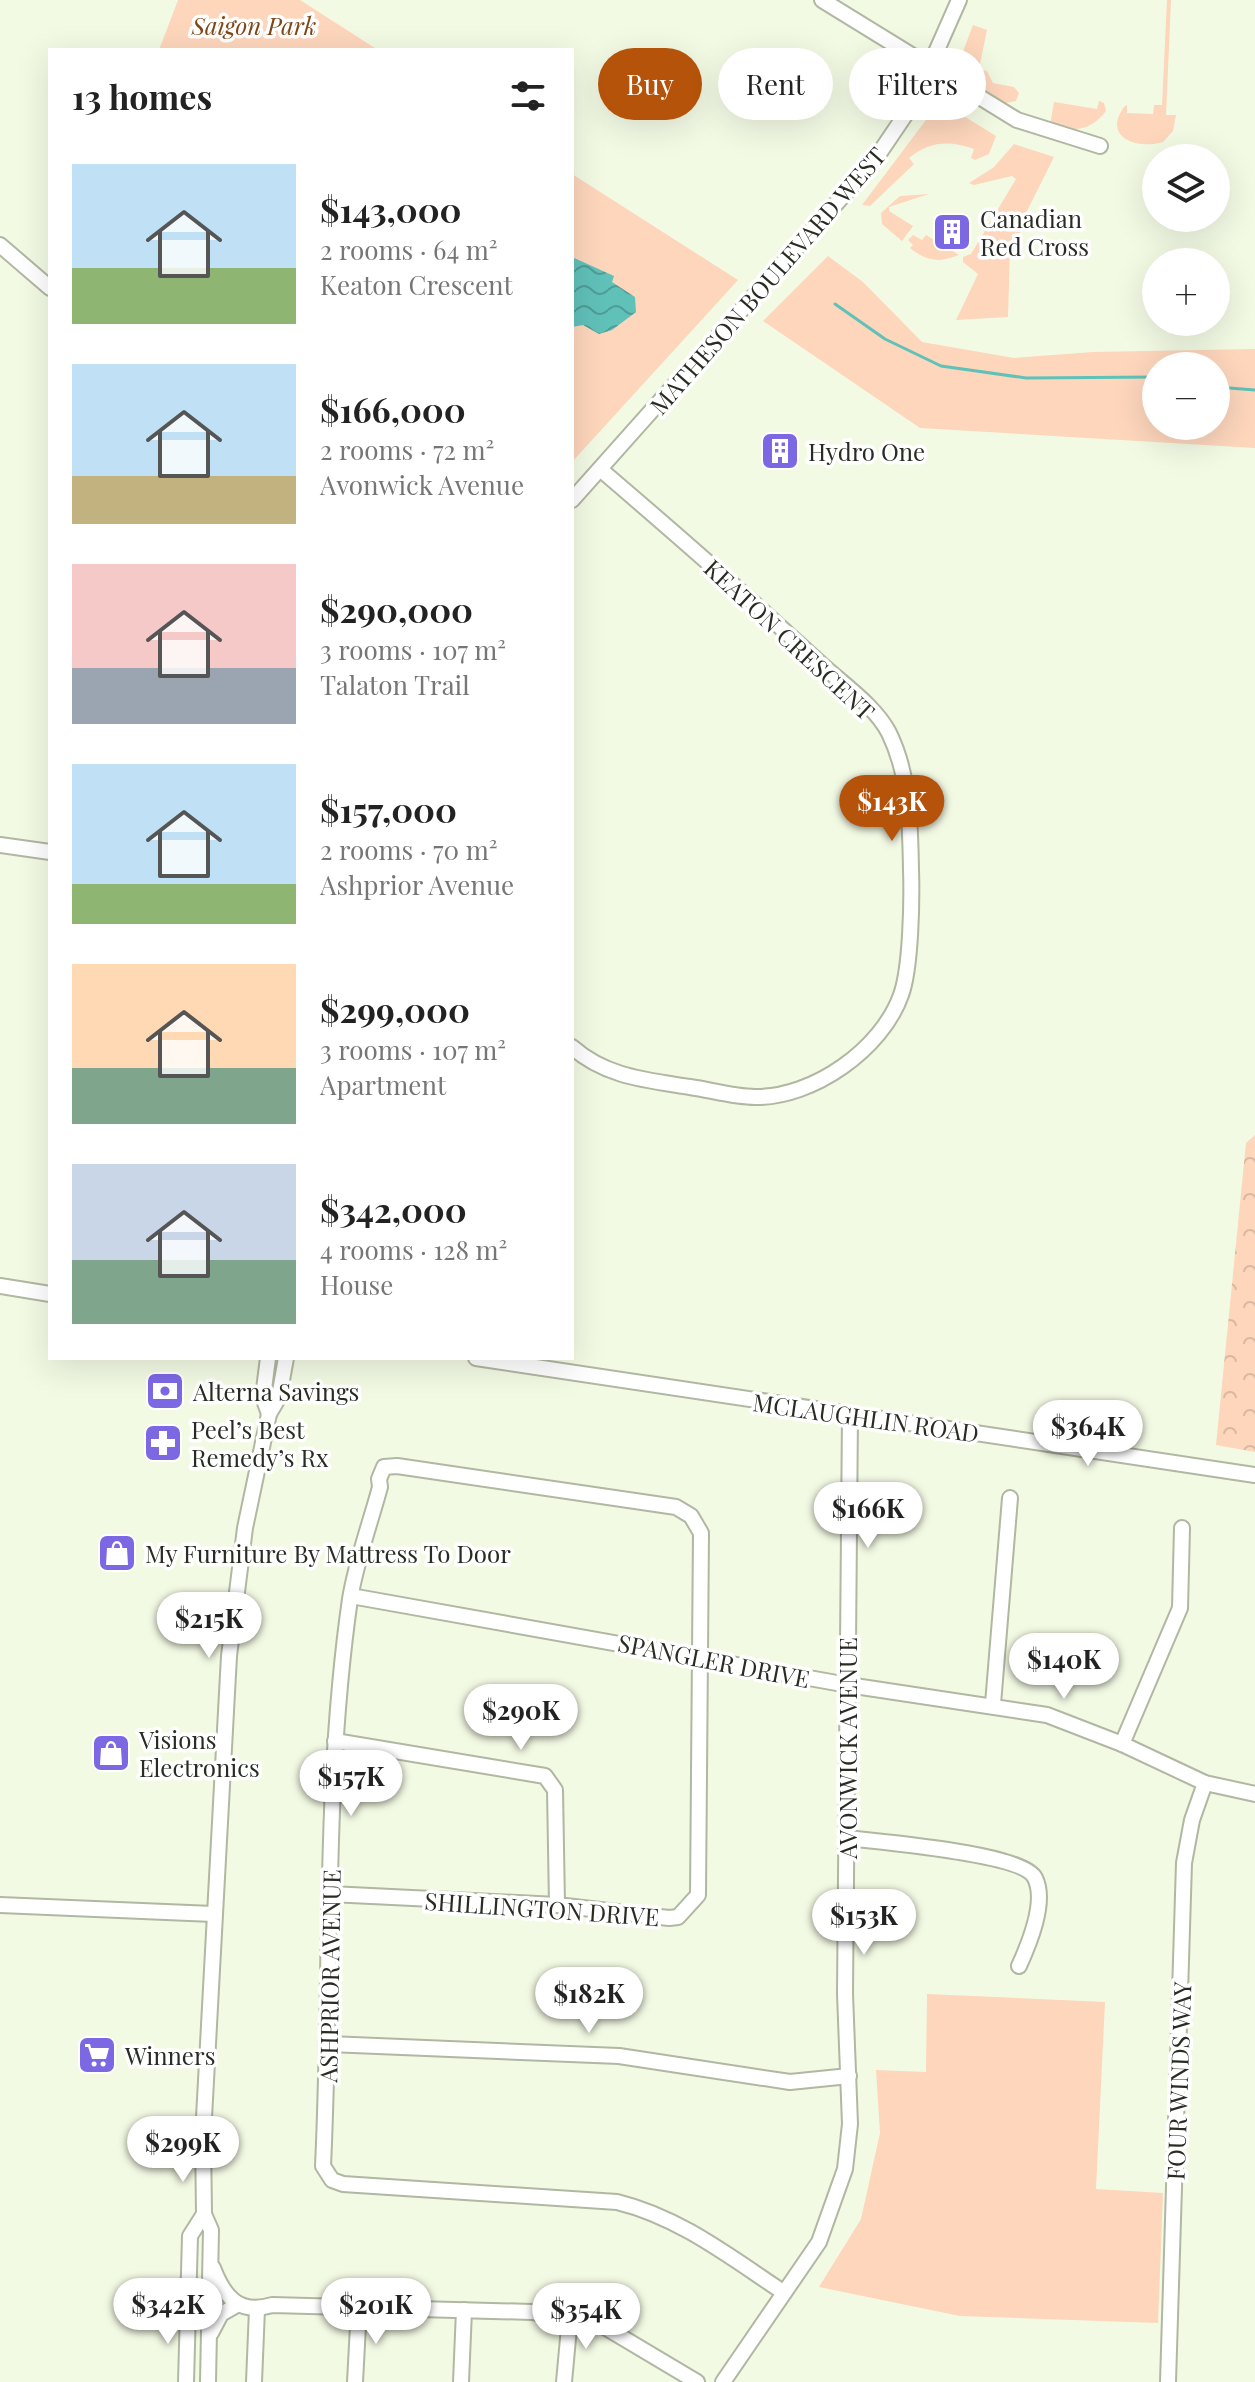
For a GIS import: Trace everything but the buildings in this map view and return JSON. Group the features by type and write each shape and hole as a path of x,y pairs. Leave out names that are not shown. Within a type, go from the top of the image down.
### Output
{"street":[{"path":"822,0 897,48"},
{"name":"MATHESON BOULEVARD WEST","path":"939,48 959,0"},
{"path":"986,101 1032,127 1100,146"},
{"name":"MATHESON BOULEVARD WEST","path":"574,498 874,161 902,120"},
{"path":"0,245 48,286"},
{"name":"KEATON CRESCENT","path":"574,1048 599,1066 621,1076 756,1097 814,1083 835,1071 870,1043 893,1012 905,976 912,886 911,806 889,732 867,707 748,597 600,469"},
{"path":"0,845 48,852"},
{"path":"0,1286 48,1294"},
{"path":"268,1360 263,1397 269,1414"},
{"path":"208,2382 211,2230 204,2214 203,2136 229,1656 245,1528 269,1414 279,1397 286,1360"},
{"name":"MCLAUGHLIN ROAD","path":"489,1360 1255,1475"},
{"name":"AVONWICK AVENUE","path":"723,2382 819,2242 845,2169 850,2124 845,1994 850,1414"},
{"name":"ASHPRIOR AVENUE","path":"701,1656 701,1533 691,1516 676,1507 384,1467 351,1596 335,1741 329,2044 323,2166 332,2180 343,2184 617,2202 645,2209 690,2230 783,2292"},
{"path":"993,1704 1010,1498"},
{"path":"1122,1744 1180,1608 1182,1528"},
{"name":"SPANGLER DRIVE","path":"351,1596 701,1656 848,1685 993,1704 1047,1715 1122,1744 1205,1783 1255,1794"},
{"name":"SHILLINGTON DRIVE","path":"330,1894 557,1905 678,1917 698,1895 701,1656"},
{"path":"335,1741 545,1776 555,1790 557,1905"},
{"name":"FOUR WINDS WAY","path":"1168,2382 1184,1863 1192,1820 1205,1783"},
{"path":"847,1838 983,1856 1022,1867 1034,1875 1037,1883 1036,1928 1019,1966"},
{"path":"0,1905 213,1914"},
{"path":"329,2044 619,2056 777,2081 849,2076"},
{"path":"186,2382 190,2236 204,2214"},
{"path":"209,2257 222,2291 237,2305 257,2309 272,2305 359,2307 570,2317 603,2326 675,2376 697,2382"},
{"path":"209,2338 221,2314 237,2305"},
{"path":"355,2382 359,2307"},
{"path":"254,2382 257,2309"},
{"path":"461,2382 464,2310"},
{"path":"564,2382 570,2317"}],"green space":[{"name":"Saigon Park","path":"178,0 300,0 375,48 160,48"},
{"path":"1167,0 1171,0 1166,115 1176,115 1173,131 1163,142 1153,144 1133,142 1120,133 1118,117 1127,105 1127,113 1153,114 1154,105 1162,105"},
{"path":"973,25 987,30 983,48 964,48"},
{"path":"986,71 993,83 1014,87 1019,93 1016,101 1001,104 986,94"},
{"path":"1099,101 1104,103 1106,111 1094,123 1073,129 1050,125 1054,102 1097,109"},
{"path":"926,120 970,120 996,136 989,154 975,160 971,158 974,149 965,146 948,143 924,148 909,158 914,164 870,206 862,205"},
{"path":"1014,144 1054,157 1021,223 1019,246 1010,247 1008,317 956,320 978,274 963,262 963,257 971,254 1016,179 1012,176 974,185 969,183 994,167"},
{"path":"574,175 738,280 574,460"},
{"path":"929,194 889,207 889,211 913,226 902,241 882,224 881,213 900,196"},
{"path":"913,235 922,240 926,235 959,255 941,260 929,259 910,248 913,245 908,240"},
{"path":"828,256 863,282 922,342 1014,358 1093,352 1255,349 1255,448 920,428 763,321"},
{"path":"1255,1135 1255,1452 1216,1445 1246,1143"},
{"path":"927,1994 1105,2002 1096,2189 1163,2193 1158,2323 960,2316 819,2287 861,2219 880,2133 876,2070 926,2072"}],"water":[{"path":"574,258 614,276 612,282 635,297 636,312 612,330 599,334 583,325 574,327"}],"waterway":[{"path":"835,304 885,339 941,366 1026,378 1142,377"},
{"path":"1230,388 1255,390"}],"place":[{"name":"Canadian Red Cross","path":"952,232"},
{"name":"Hydro One","path":"780,451"},
{"name":"Alterna Savings","path":"165,1391"},
{"name":"Peel’s Best Remedy’s Rx","path":"163,1443"},
{"name":"My Furniture By Mattress To Door","path":"117,1553"},
{"name":"Visions Electronics","path":"111,1753"},
{"name":"Winners","path":"97,2055"}]}
